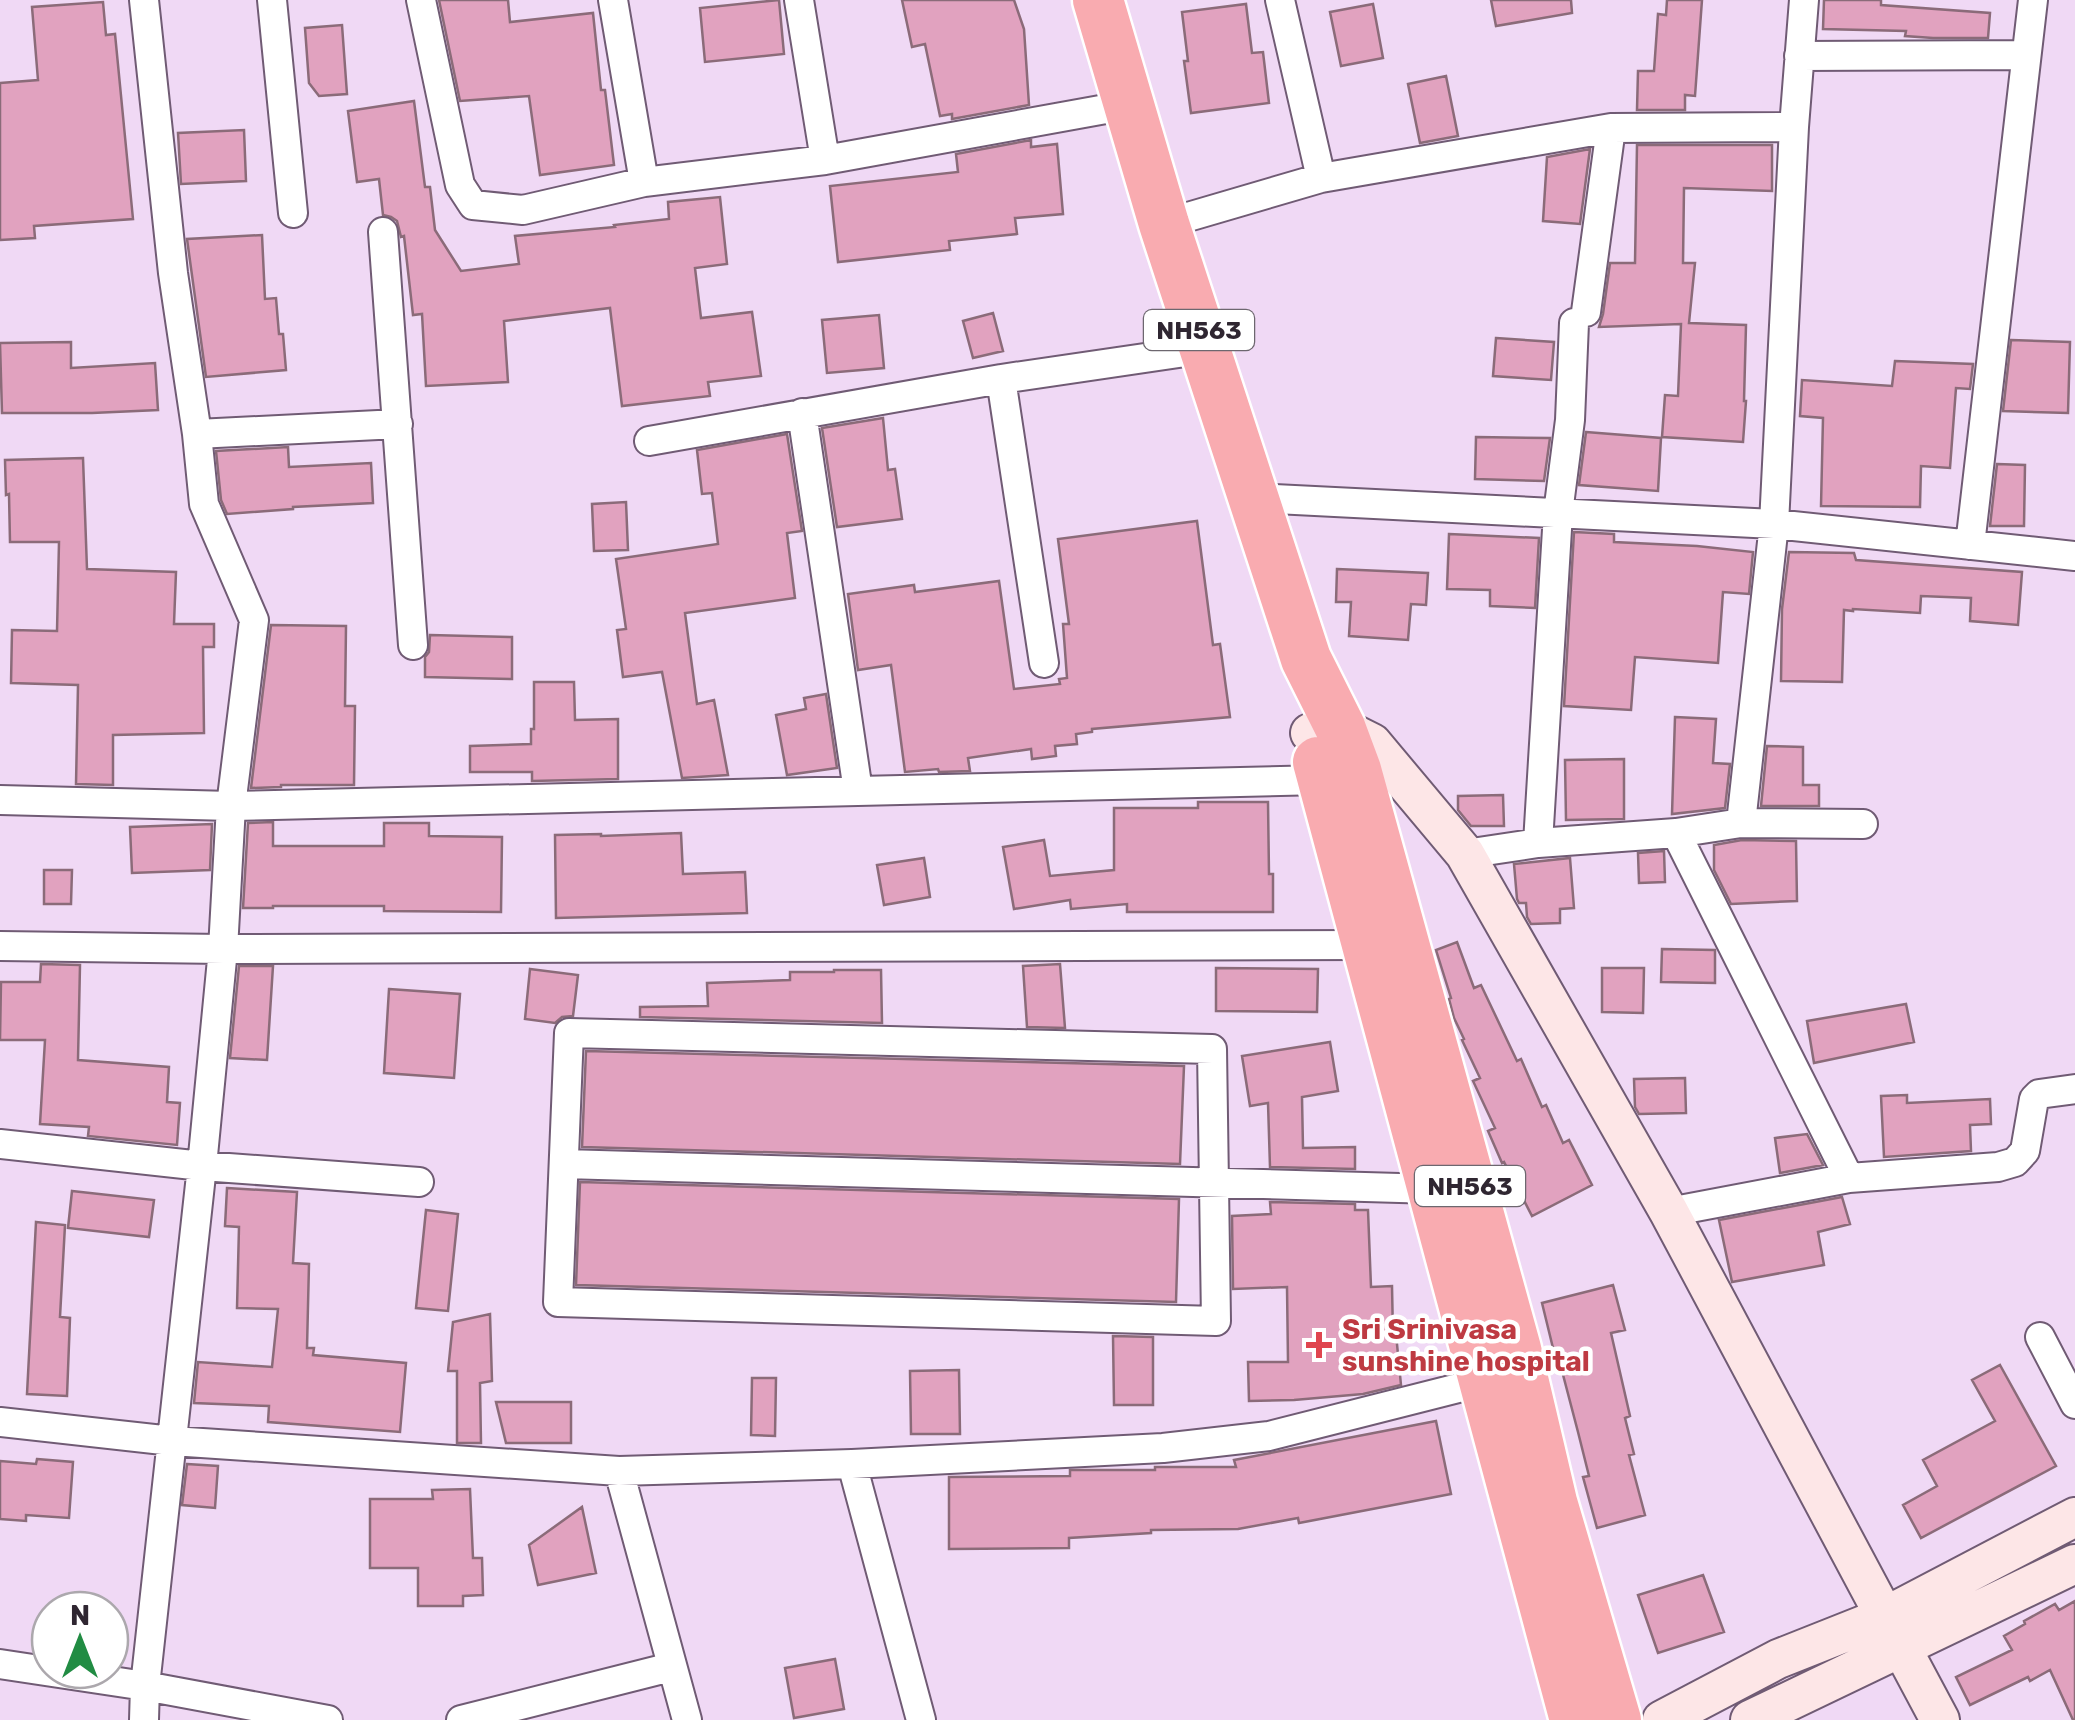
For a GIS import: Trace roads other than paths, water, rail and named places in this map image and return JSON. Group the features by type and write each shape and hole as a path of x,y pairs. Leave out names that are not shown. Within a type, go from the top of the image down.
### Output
{"highway":[{"name":"NH563","path":"1098,0 1164,224 1306,658 1368,945 1575,1720"},
{"name":"NH563","path":"1324,747 1356,770 1516,1350 1552,1502 1616,1720"}],"street":[{"path":"144,0 173,273 204,504 254,620 231,806 223,949 144,1720"},
{"path":"272,0 293,213"},
{"path":"420,0 460,185 473,205 523,210 644,182 826,160 1128,104"},
{"path":"613,0 644,182"},
{"path":"800,0 826,160"},
{"path":"1280,0 1321,178"},
{"path":"1741,823 1774,524 1804,0"},
{"path":"1970,545 2033,0"},
{"path":"1799,56 2025,54"},
{"path":"1164,224 1321,178 1611,128 1794,127"},
{"path":"1538,843 1558,513 1580,318 1611,128"},
{"path":"382,232 414,646"},
{"path":"649,440 1001,378 1206,349"},
{"path":"1001,378 1044,663"},
{"path":"802,413 858,791"},
{"path":"197,434 398,424"},
{"path":"1253,498 1774,524 2075,556"},
{"path":"0,800 231,806 858,791 1372,743 1465,854 1669,1212 1940,1720"},
{"path":"1465,854 1741,823 1863,824"},
{"path":"1676,833 1849,1178"},
{"path":"0,946 223,949 1368,945"},
{"path":"569,1034 1212,1049 1214,1182 1216,1321 558,1302 569,1034"},
{"path":"1669,1212 1849,1178 1998,1167 2015,1162 2025,1150 2034,1098 2038,1094 2075,1089"},
{"path":"0,1144 202,1166 419,1182"},
{"path":"564,1164 1434,1190"},
{"path":"2040,1337 2075,1404"},
{"path":"0,1422 172,1441 619,1472 1164,1448 1269,1436 1486,1381"},
{"path":"852,1464 920,1720"},
{"path":"619,1472 686,1720"},
{"path":"1750,1720 2075,1517"},
{"path":"1662,1720 1778,1659 1892,1633 2075,1564"},
{"path":"0,1664 328,1720"},
{"path":"461,1720 671,1667"}],"place":[{"name":"Sri Srinivasa sunshine hospital","path":"1319,1345"}]}
